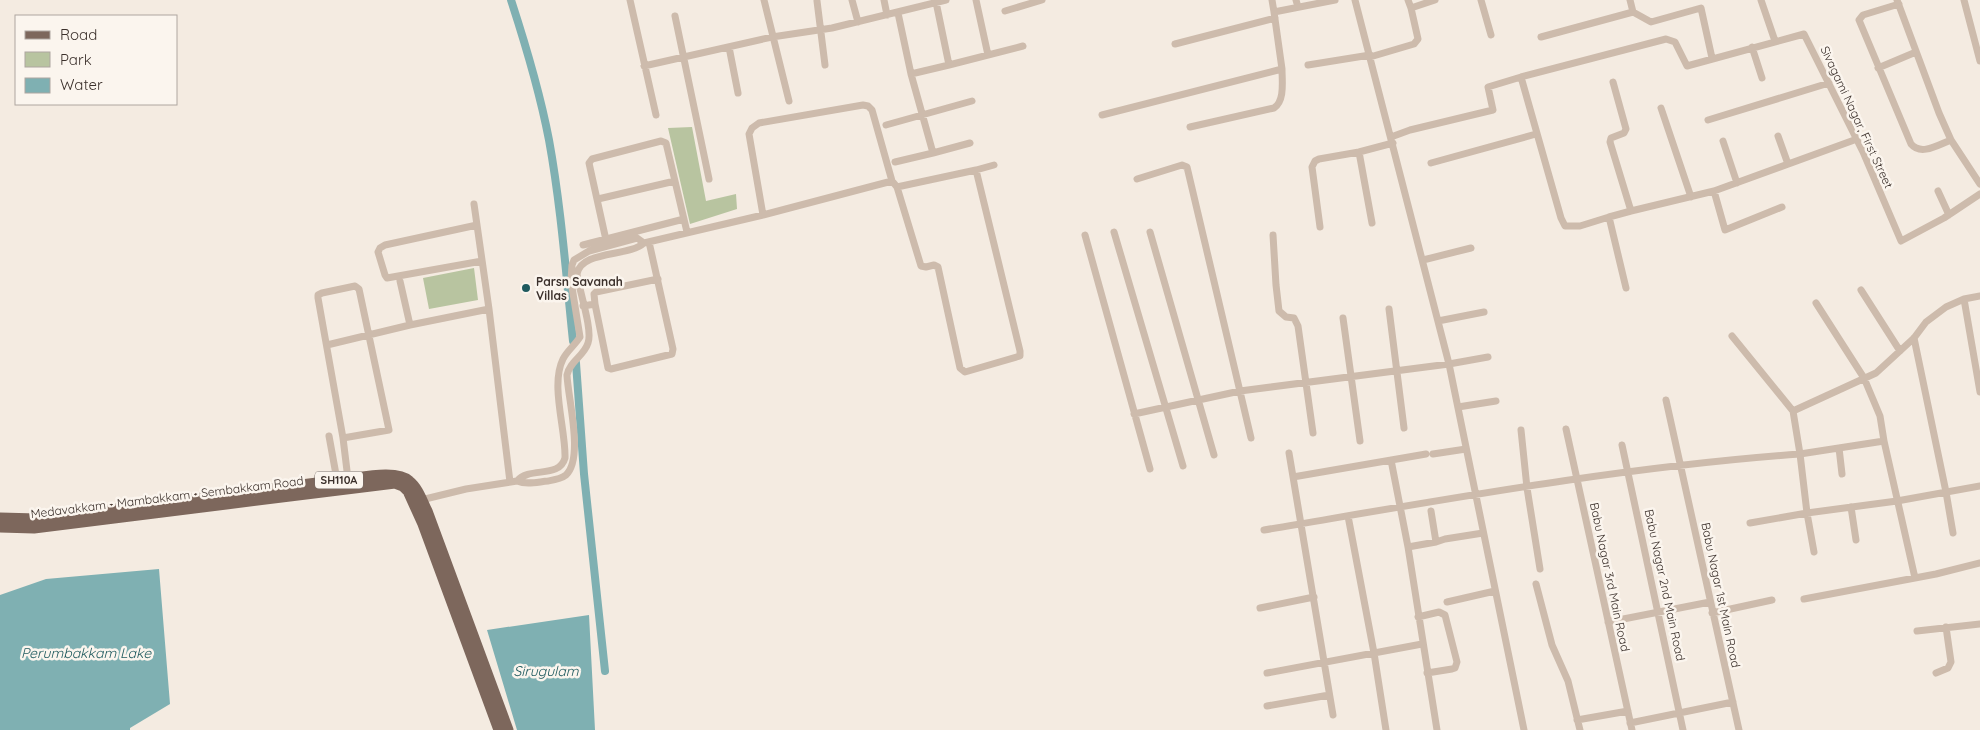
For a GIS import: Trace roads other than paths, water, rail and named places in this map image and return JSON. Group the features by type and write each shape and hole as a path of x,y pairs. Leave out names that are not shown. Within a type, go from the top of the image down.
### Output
{"main road":[{"name":"Medavakkam - Mambakkam - Sembakkam Road","path":"0,526 34,528 343,479 396,475 408,479 421,500 464,609 508,730"},
{"name":"Medavakkam - Mambakkam - Sembakkam Road","path":"0,518 37,519 395,483 403,486 408,491 423,524 500,730"}],"street":[{"path":"630,0 656,115"},
{"path":"764,0 789,101"},
{"path":"852,0 858,22"},
{"path":"884,0 887,15"},
{"path":"644,66 772,37 858,22 898,13 920,3 946,0"},
{"path":"976,0 988,55"},
{"path":"1005,11 1042,0"},
{"path":"1190,127 1274,108 1278,105 1282,95 1282,69 1272,0"},
{"path":"1175,44 1274,15 1297,4 1335,0"},
{"path":"1355,0 1449,364 1524,730"},
{"path":"1308,66 1370,56 1414,44 1418,39 1408,0"},
{"path":"1411,8 1435,0"},
{"path":"1481,0 1490,35"},
{"path":"1630,0 1633,12"},
{"path":"1761,0 1775,41"},
{"path":"1964,0 1980,61"},
{"path":"817,1 825,65"},
{"path":"936,2 949,65"},
{"path":"1951,140 1921,151 1916,150 1911,144 1878,68 1859,18 1863,15 1898,2 1951,140 1980,184"},
{"path":"1541,38 1633,12 1651,22 1701,8 1712,58"},
{"path":"898,13 911,74 933,153"},
{"path":"675,16 709,179"},
{"name":"Sivagami Nagar, First Street","path":"1521,77 1666,39 1675,42 1686,66 1804,34 1857,139 1901,241 1949,215 1980,194"},
{"path":"911,74 1023,46"},
{"path":"729,47 738,93"},
{"path":"1752,47 1762,78"},
{"path":"1878,68 1916,52"},
{"path":"1102,115 1282,69"},
{"path":"1320,227 1312,167 1315,161 1359,152 1392,140 1410,130 1493,110 1488,87 1521,77 1558,210 1565,226 1580,226 1631,211 1714,191 1857,139"},
{"path":"1613,82 1626,129 1624,133 1611,138 1610,142 1631,211"},
{"path":"1708,120 1829,83"},
{"path":"886,125 972,101"},
{"path":"763,215 749,134 752,128 759,123 863,105 868,106 872,110 892,181 897,187 921,266 934,265 938,267 960,368 965,372 1020,356 976,170"},
{"path":"1662,108 1691,197"},
{"path":"1431,163 1536,134"},
{"path":"1778,136 1788,164"},
{"path":"606,240 589,163 592,160 661,141 666,143 687,232"},
{"path":"1723,142 1737,183"},
{"path":"895,162 970,143"},
{"path":"1359,152 1372,223"},
{"path":"897,187 994,165"},
{"path":"1137,179 1182,165 1187,167 1252,438"},
{"path":"598,199 675,181"},
{"path":"581,260 639,248 647,242 763,215 892,181"},
{"path":"1714,191 1725,230 1782,207"},
{"path":"1938,191 1949,215"},
{"path":"474,204 513,481"},
{"path":"1609,217 1626,288"},
{"path":"583,245 684,219"},
{"path":"477,225 385,245 378,252 384,275 388,278 482,260"},
{"path":"1114,232 1183,466"},
{"path":"1150,232 1214,454"},
{"path":"1085,235 1150,469"},
{"path":"1274,235 1279,311 1283,315 1294,318 1297,321 1313,433"},
{"path":"513,481 524,484 560,478 566,474 573,463 574,447 563,375 563,360 580,337 574,278 581,260 589,251 638,238 647,242 658,279 672,354 611,370 608,368 594,294 658,279"},
{"path":"616,243 618,252"},
{"path":"1423,260 1471,248"},
{"path":"421,500 513,481 522,475 557,469 564,462 565,447 559,391 563,375 585,349 590,338 584,306 574,278"},
{"path":"400,281 410,326"},
{"path":"343,438 389,430 358,287 355,286 322,292 318,295 343,438 343,479"},
{"path":"1861,290 1900,350"},
{"path":"1793,411 1876,373 1914,338 1926,322 1946,307 1964,299 1980,296"},
{"path":"1964,299 1980,392"},
{"path":"1816,303 1864,378 1880,416 1914,578"},
{"path":"584,306 595,304"},
{"path":"326,345 489,309"},
{"path":"1389,309 1404,428"},
{"path":"1438,321 1484,312"},
{"path":"1343,318 1360,441"},
{"path":"1732,336 1793,411 1814,552"},
{"path":"580,337 590,338"},
{"path":"1914,338 1953,533"},
{"path":"1134,414 1240,391 1449,364 1488,357"},
{"name":"Babu Nagar 1st Main Road","path":"1666,400 1682,464 1712,613 1739,730"},
{"path":"1458,407 1496,402"},
{"name":"Babu Nagar 3rd Main Road","path":"1566,429 1631,726"},
{"path":"1521,430 1526,488 1540,569"},
{"path":"329,436 343,479"},
{"path":"1264,530 1400,507 1682,464 1800,454 1884,441"},
{"name":"Babu Nagar 2nd Main Road","path":"1622,445 1683,730"},
{"path":"565,447 574,447"},
{"path":"1838,448 1842,474"},
{"path":"1293,477 1466,449"},
{"path":"1288,453 1302,524 1333,714"},
{"path":"1391,460 1408,547 1437,730"},
{"path":"557,469 560,478"},
{"path":"1750,523 1980,486"},
{"path":"1851,507 1856,540"},
{"path":"1431,511 1436,542"},
{"path":"1348,516 1374,653 1386,730"},
{"path":"1408,547 1483,533"},
{"path":"1804,599 1980,563"},
{"path":"1536,584 1544,620 1552,645 1568,681 1580,730"},
{"path":"1447,602 1495,591"},
{"path":"1260,608 1314,598"},
{"path":"1712,613 1772,600"},
{"path":"1608,622 1710,602"},
{"path":"1418,617 1439,612 1445,615 1457,662 1455,668 1427,672"},
{"path":"1917,631 1980,624"},
{"path":"1936,673 1948,668 1951,662 1946,627"},
{"path":"1267,673 1422,644"},
{"path":"1267,706 1329,695"},
{"path":"1631,726 1733,702"},
{"path":"1578,720 1628,710"}],"water":[{"name":"Perumbakkam Lake","path":"159,569 170,704 130,728 130,730 0,730 0,595 46,579"},
{"name":"Sirugulam","path":"589,615 595,730 517,730 487,630"}],"waterway":[{"path":"511,0 532,70 549,140 560,215 573,341"},
{"path":"576,363 584,474 605,671"}],"place":[{"name":"Parsn Savanah Villas","path":"526,288"}]}
